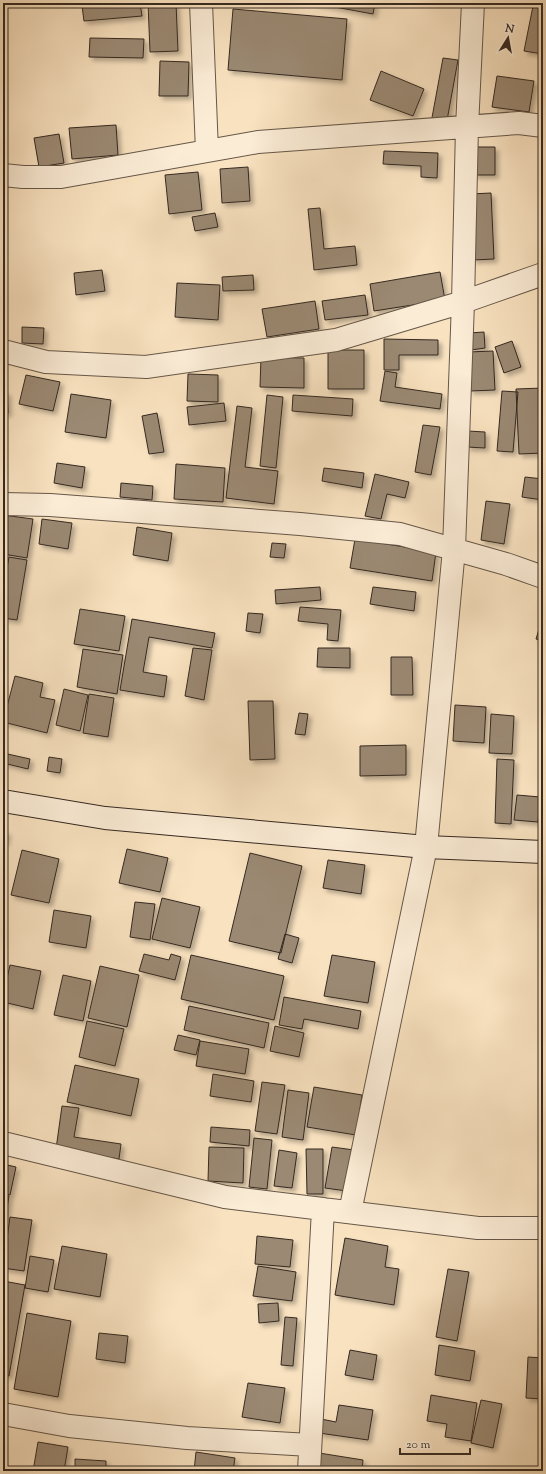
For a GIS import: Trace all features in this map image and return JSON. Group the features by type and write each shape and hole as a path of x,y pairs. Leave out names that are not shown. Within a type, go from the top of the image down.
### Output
{"street":[{"path":"201,3 207,151"},
{"path":"350,1212 426,847 454,549 463,302 467,127 473,3"},
{"path":"3,175 23,177 62,176 258,142 520,123 543,126"},
{"path":"3,351 46,362 146,367 336,340 463,302 543,274"},
{"path":"3,504 50,504 300,524 400,534 506,564 543,577"},
{"path":"3,800 105,818 426,847 543,852"},
{"path":"3,1143 225,1197 478,1228 543,1228"},
{"path":"309,1471 323,1209"},
{"path":"3,1414 69,1426 187,1438 310,1445"}],"building":[{"path":"140,3 142,16 84,21 82,6"},
{"path":"148,3 176,3 178,51 150,52"},
{"path":"313,3 375,3 373,14"},
{"path":"533,6 543,7 543,54 524,51"},
{"path":"233,9 347,19 342,80 228,70"},
{"path":"90,38 144,39 143,58 89,57"},
{"path":"443,58 458,60 446,126 431,123"},
{"path":"160,61 189,62 188,96 159,96"},
{"path":"381,71 424,89 413,116 370,100"},
{"path":"497,76 534,81 529,112 492,107"},
{"path":"116,125 118,155 72,159 69,128"},
{"path":"59,134 64,163 39,167 34,138"},
{"path":"473,147 495,147 495,175 474,175"},
{"path":"384,151 438,153 437,178 421,177 421,166 383,164"},
{"path":"543,154 543,177 539,177"},
{"path":"248,167 250,201 222,203 220,169"},
{"path":"198,172 202,210 169,214 165,175"},
{"path":"491,193 494,259 473,260 470,194"},
{"path":"320,208 324,249 355,246 357,265 314,270 308,209"},
{"path":"215,213 218,227 195,231 192,217"},
{"path":"102,270 105,291 76,295 74,273"},
{"path":"440,272 445,300 374,311 370,284"},
{"path":"253,275 254,290 223,291 222,277"},
{"path":"177,283 220,285 218,320 175,317"},
{"path":"543,287 543,309 540,288"},
{"path":"365,295 368,315 325,320 322,301"},
{"path":"315,301 319,329 267,337 262,309"},
{"path":"22,327 44,328 43,344 22,343"},
{"path":"484,332 485,348 471,350 469,333"},
{"path":"384,339 438,340 438,355 399,355 399,370 384,370"},
{"path":"512,341 521,367 504,373 495,347"},
{"path":"328,350 364,350 364,389 328,389"},
{"path":"493,351 495,390 470,391 468,352"},
{"path":"261,357 304,358 304,388 260,387"},
{"path":"385,371 397,373 395,387 442,394 440,409 380,401"},
{"path":"188,374 218,375 218,402 187,401"},
{"path":"26,375 60,382 53,411 19,404"},
{"path":"543,388 543,453 519,454 516,389"},
{"path":"502,391 518,392 513,452 497,451"},
{"path":"3,392 7,392 8,413 3,413"},
{"path":"71,394 111,400 106,438 65,432"},
{"path":"267,395 283,397 276,468 260,466"},
{"path":"293,395 353,399 352,416 292,411"},
{"path":"224,403 226,421 189,425 187,407"},
{"path":"237,406 252,408 245,467 278,471 274,504 226,498"},
{"path":"157,413 164,452 149,454 142,416"},
{"path":"423,425 440,427 431,475 415,472"},
{"path":"468,431 485,432 485,448 467,447"},
{"path":"57,463 85,467 82,488 54,483"},
{"path":"176,464 225,468 223,502 174,499"},
{"path":"324,468 364,473 362,488 322,481"},
{"path":"375,474 409,482 405,498 387,494 381,519 365,516"},
{"path":"525,477 543,479 543,500 522,497"},
{"path":"121,483 153,486 152,500 120,497"},
{"path":"486,501 510,504 504,544 481,540"},
{"path":"3,515 33,519 27,558 3,554"},
{"path":"42,519 72,523 68,549 39,544"},
{"path":"137,527 172,533 168,561 133,555"},
{"path":"355,539 436,552 432,581 350,568"},
{"path":"272,543 286,544 284,558 270,557"},
{"path":"9,557 27,560 17,620 3,618 3,591"},
{"path":"320,587 321,600 276,604 275,590"},
{"path":"373,587 416,592 414,611 370,604"},
{"path":"300,607 341,610 338,641 327,640 328,624 298,621"},
{"path":"80,609 125,616 119,651 74,644"},
{"path":"248,613 263,614 260,633 246,631"},
{"path":"543,616 543,641 536,639"},
{"path":"132,619 215,633 212,648 149,637 143,672 167,676 164,697 120,690"},
{"path":"193,648 212,650 204,700 185,696"},
{"path":"318,648 350,648 350,668 317,667"},
{"path":"83,649 123,655 117,694 77,687"},
{"path":"391,657 412,657 413,695 391,695"},
{"path":"15,676 43,683 40,697 55,700 47,733 3,722"},
{"path":"64,689 88,695 80,731 56,725"},
{"path":"89,694 114,698 108,737 83,733"},
{"path":"248,701 273,701 275,759 250,760"},
{"path":"455,705 486,707 484,743 453,741"},
{"path":"299,713 308,714 305,735 295,734"},
{"path":"491,714 514,716 512,754 489,753"},
{"path":"406,745 406,775 360,776 360,746"},
{"path":"3,753 30,759 28,769 3,763"},
{"path":"49,757 62,759 60,773 47,771"},
{"path":"497,759 514,760 511,824 495,823"},
{"path":"517,795 540,797 538,822 514,820"},
{"path":"3,831 7,832 5,843 3,842"},
{"path":"127,849 168,858 160,892 119,883"},
{"path":"22,850 59,859 49,903 11,895"},
{"path":"250,853 302,866 281,953 229,941"},
{"path":"328,860 365,865 361,894 323,888"},
{"path":"162,898 200,907 190,948 152,939"},
{"path":"135,902 155,904 150,940 130,937"},
{"path":"54,910 91,916 86,948 49,942"},
{"path":"285,934 299,938 292,963 278,959"},
{"path":"144,954 169,960 171,954 181,957 175,980 139,971"},
{"path":"191,955 284,976 274,1020 181,999"},
{"path":"332,955 375,962 368,1003 324,996"},
{"path":"10,965 41,971 33,1009 3,1002"},
{"path":"100,966 139,975 127,1027 88,1018"},
{"path":"63,975 91,981 83,1021 54,1015"},
{"path":"284,997 361,1011 358,1029 304,1019 302,1029 279,1025"},
{"path":"189,1006 269,1023 264,1048 184,1030"},
{"path":"87,1021 124,1029 115,1066 79,1057"},
{"path":"275,1026 304,1033 299,1057 270,1051"},
{"path":"178,1035 200,1040 196,1055 174,1050"},
{"path":"200,1041 249,1049 245,1074 196,1066"},
{"path":"75,1065 139,1079 131,1116 67,1102"},
{"path":"213,1074 254,1081 251,1102 210,1096"},
{"path":"262,1082 285,1085 277,1134 255,1131"},
{"path":"314,1087 362,1095 356,1135 307,1127"},
{"path":"288,1090 309,1093 303,1140 282,1137"},
{"path":"62,1106 79,1108 74,1137 121,1144 119,1159 56,1149"},
{"path":"211,1127 250,1130 249,1146 210,1142"},
{"path":"254,1138 272,1140 267,1189 249,1187"},
{"path":"209,1147 244,1148 243,1183 208,1181"},
{"path":"332,1147 354,1150 347,1191 325,1188"},
{"path":"306,1149 323,1149 323,1194 307,1194"},
{"path":"279,1150 297,1153 292,1188 274,1186"},
{"path":"3,1164 16,1167 10,1195 3,1193"},
{"path":"3,1195 9,1196 3,1233"},
{"path":"10,1217 32,1220 24,1271 3,1268"},
{"path":"257,1236 293,1240 290,1267 255,1264"},
{"path":"345,1238 388,1246 385,1267 399,1269 394,1305 335,1295"},
{"path":"62,1246 107,1254 100,1297 54,1289"},
{"path":"30,1256 54,1260 48,1292 25,1288"},
{"path":"258,1266 296,1272 292,1301 253,1296"},
{"path":"448,1269 469,1272 457,1341 436,1337"},
{"path":"3,1281 25,1285 9,1376 3,1375"},
{"path":"278,1303 279,1321 259,1323 258,1304"},
{"path":"27,1313 71,1321 58,1397 14,1389"},
{"path":"285,1317 297,1318 293,1366 281,1365"},
{"path":"99,1333 128,1336 125,1363 96,1359"},
{"path":"439,1345 475,1351 470,1381 435,1375"},
{"path":"350,1350 377,1355 373,1380 345,1375"},
{"path":"528,1357 543,1358 543,1399 526,1398"},
{"path":"248,1383 285,1388 280,1423 242,1417"},
{"path":"431,1395 477,1403 471,1441 445,1437 447,1424 427,1421"},
{"path":"481,1400 502,1404 493,1448 471,1443"},
{"path":"339,1405 373,1410 368,1440 319,1433 321,1419 336,1422"},
{"path":"38,1442 68,1447 64,1471 33,1471"},
{"path":"196,1452 235,1458 233,1471 194,1471"},
{"path":"319,1453 363,1460 362,1471 316,1471"},
{"path":"75,1459 106,1461 106,1471 75,1471"}]}
